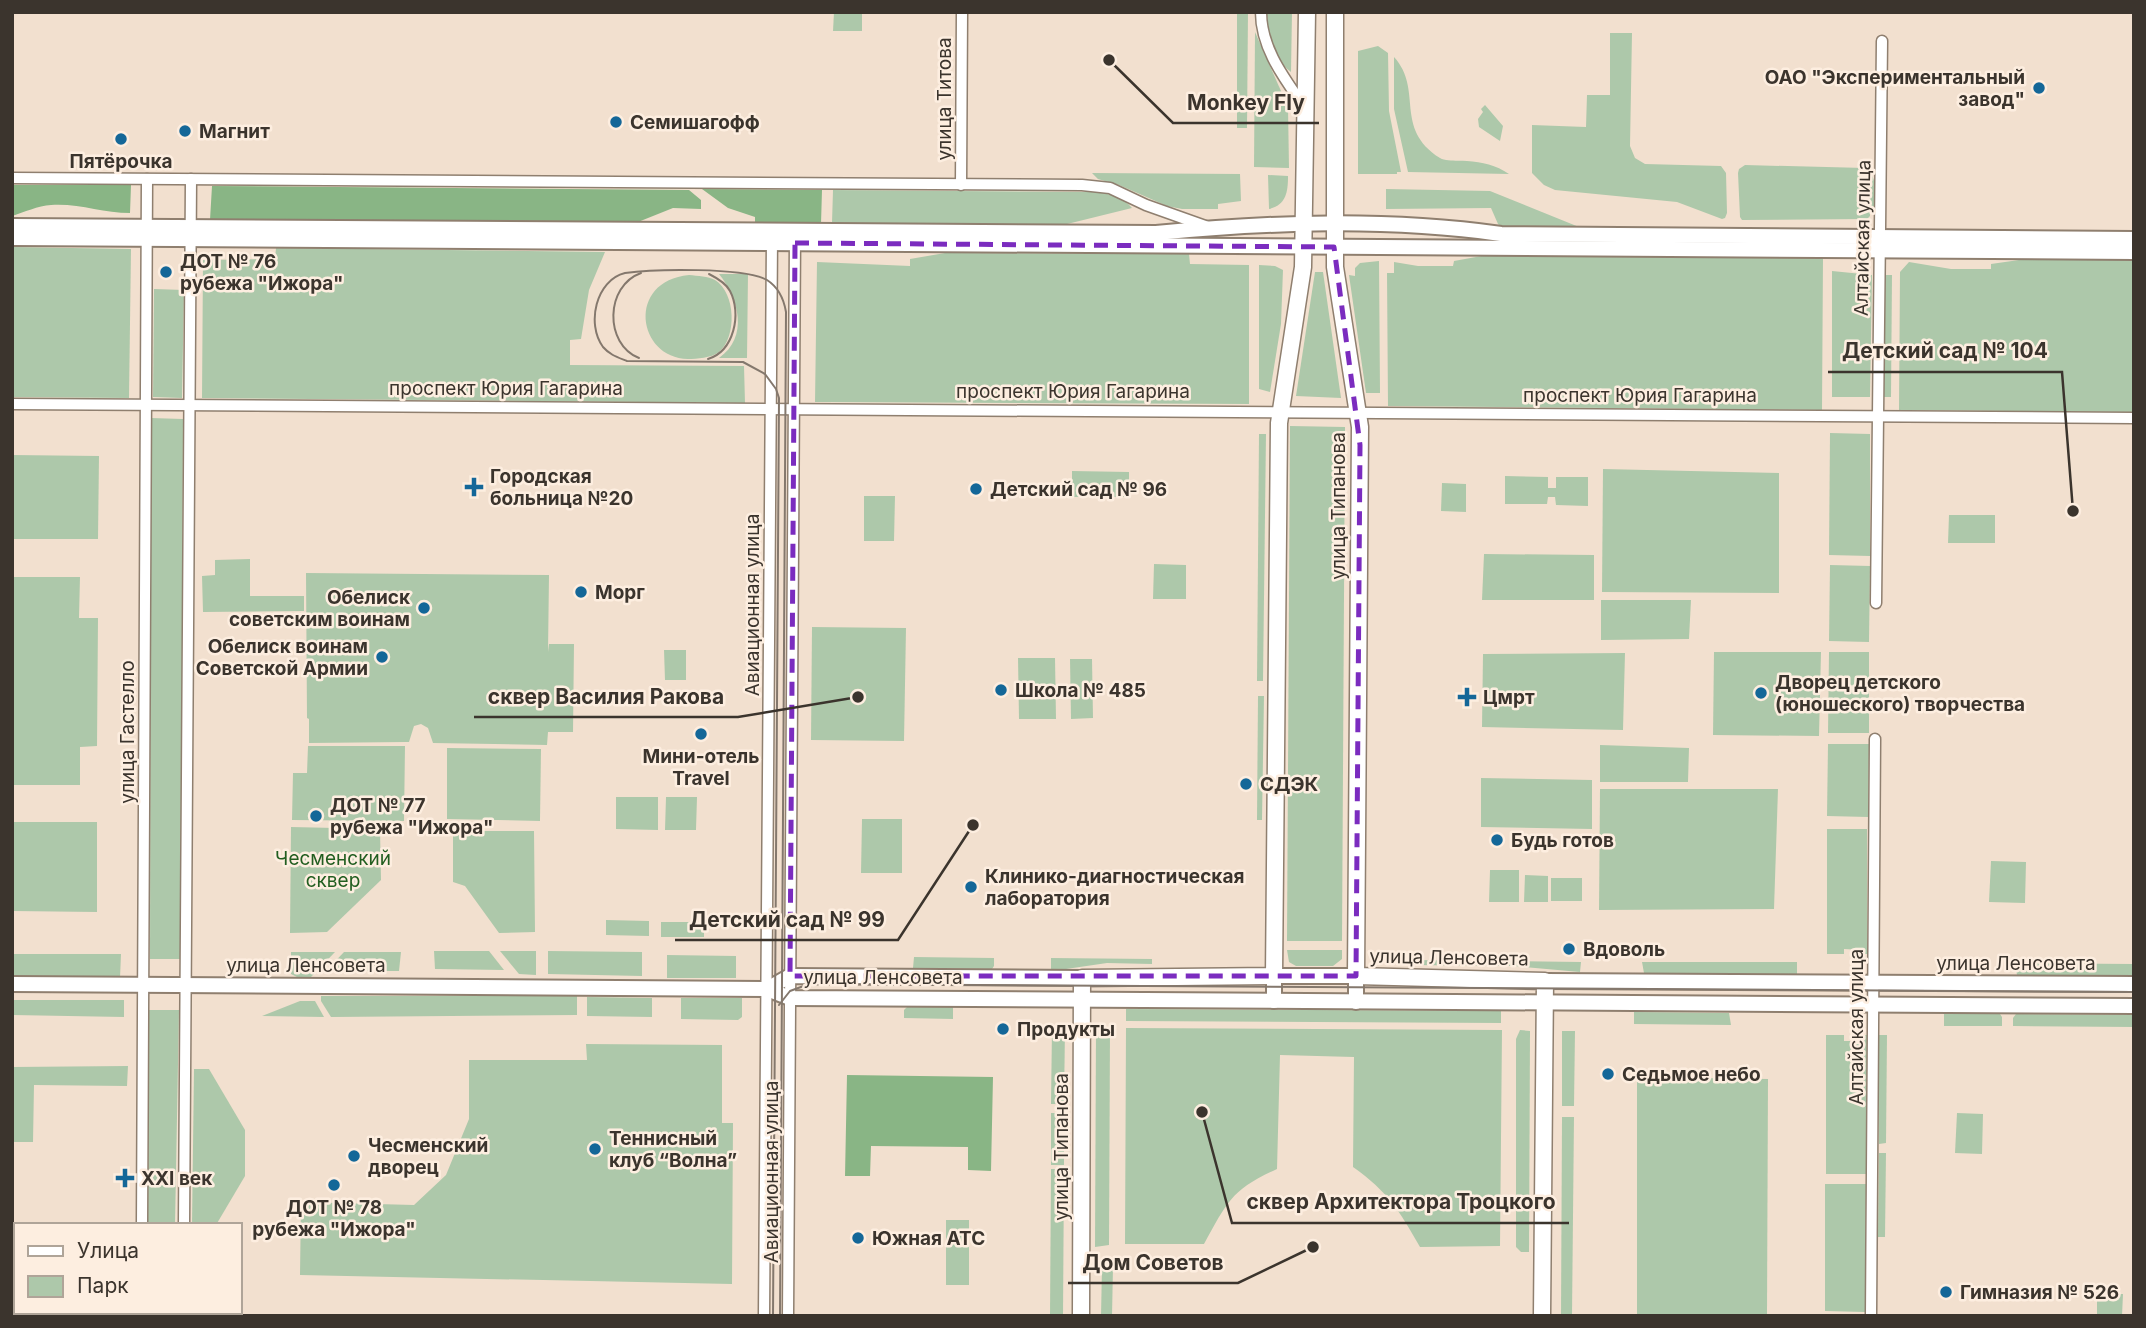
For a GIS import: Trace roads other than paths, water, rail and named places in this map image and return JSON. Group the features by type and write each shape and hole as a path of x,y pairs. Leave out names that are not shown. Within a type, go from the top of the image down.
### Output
{"main road":[{"path":"1274,1002 1279,423 1303,267 1307,12"},
{"name":"улица Типанова","path":"1335,12 1335,267 1360,427 1356,1002"},
{"path":"12,238 147,233 795,237 1156,233 1264,224 1333,224 1449,227 1501,234 2134,253"},
{"path":"12,226 147,233"},
{"path":"795,237 1304,247 1879,244 2134,239"},
{"name":"улица Ленсовета","path":"767,989 790,976 1356,976 1545,981 2134,984"},
{"name":"улица Типанова","path":"1081,1316 1083,978"},
{"path":"1542,1316 1545,981"},
{"name":"улица Ленсовета","path":"12,984 767,989 790,998 2134,1006"}],"street":[{"name":"улица Титова","path":"961,185 962,12"},
{"path":"1261,12 1261,27 1268,49 1306,109"},
{"name":"Алтайская улица","path":"1876,603 1882,41"},
{"path":"12,178 1097,186 1110,188 1146,205 1210,228"},
{"path":"147,179 147,233"},
{"path":"184,1223 191,179"},
{"name":"улица Гастелло","path":"142,1223 147,233"},
{"name":"Авиационная улица","path":"764,1316 772,237"},
{"name":"Авиационная улица","path":"788,1316 795,237"},
{"name":"проспект Юрия Гагарина","path":"12,404 2134,418"},
{"name":"Алтайская улица","path":"1871,1316 1875,739"}],"tram line":[{"path":"773,1316 779,398 765,374 743,362 627,361 608,352 598,338 595,327 597,304 607,284 625,273 698,270 755,276 774,286 782,298 786,312 780,1316"},
{"path":"639,358 619,341 613,315 621,290 629,280 641,273"},
{"path":"708,359 717,355 730,340 735,321 734,300 730,291 724,283 709,274"},
{"path":"779,1005 790,991 809,984 2134,992"}],"place":[{"name":"Monkey Fly","path":"1109,60"},
{"name":"ОАО \"Экспериментальный завод\"","path":"2039,88"},
{"name":"Семишагофф","path":"616,122"},
{"name":"Магнит","path":"185,131"},
{"name":"Пятёрочка","path":"121,139"},
{"name":"ДОТ № 76 рубежа \"Ижора\"","path":"166,272"},
{"name":"Городская больница №20","path":"474,487"},
{"name":"Детский сад № 96","path":"976,489"},
{"name":"Детский сад № 104","path":"2073,511"},
{"name":"Морг","path":"581,592"},
{"name":"Обелиск советским воинам","path":"424,608"},
{"name":"Обелиск воинам Советской Армии","path":"382,657"},
{"name":"Школа № 485","path":"1001,690"},
{"name":"Дворец детского (юношеского) творчества","path":"1761,693"},
{"name":"сквер Василия Ракова","path":"858,697"},
{"name":"Цмрт","path":"1467,697"},
{"name":"Мини-отель Travel","path":"701,734"},
{"name":"СДЭК","path":"1246,784"},
{"name":"ДОТ № 77 рубежа \"Ижора\"","path":"316,816"},
{"name":"Детский сад № 99","path":"973,825"},
{"name":"Будь готов","path":"1497,840"},
{"name":"Клинико-диагностическая лаборатория","path":"971,887"},
{"name":"Вдоволь","path":"1569,949"},
{"name":"Продукты","path":"1003,1029"},
{"name":"Седьмое небо","path":"1608,1074"},
{"name":"сквер Архитектора Троцкого","path":"1202,1112"},
{"name":"Теннисный клуб “Волна”","path":"595,1149"},
{"name":"Чесменский дворец","path":"354,1156"},
{"name":"XXI век","path":"125,1178"},
{"name":"ДОТ № 78 рубежа \"Ижора\"","path":"334,1185"},
{"name":"Южная АТС","path":"858,1238"},
{"name":"Дом Советов","path":"1313,1247"},
{"name":"Гимназия № 526","path":"1946,1292"}],"park label":[{"name":"Чесменский сквер","path":"333,869"}]}
